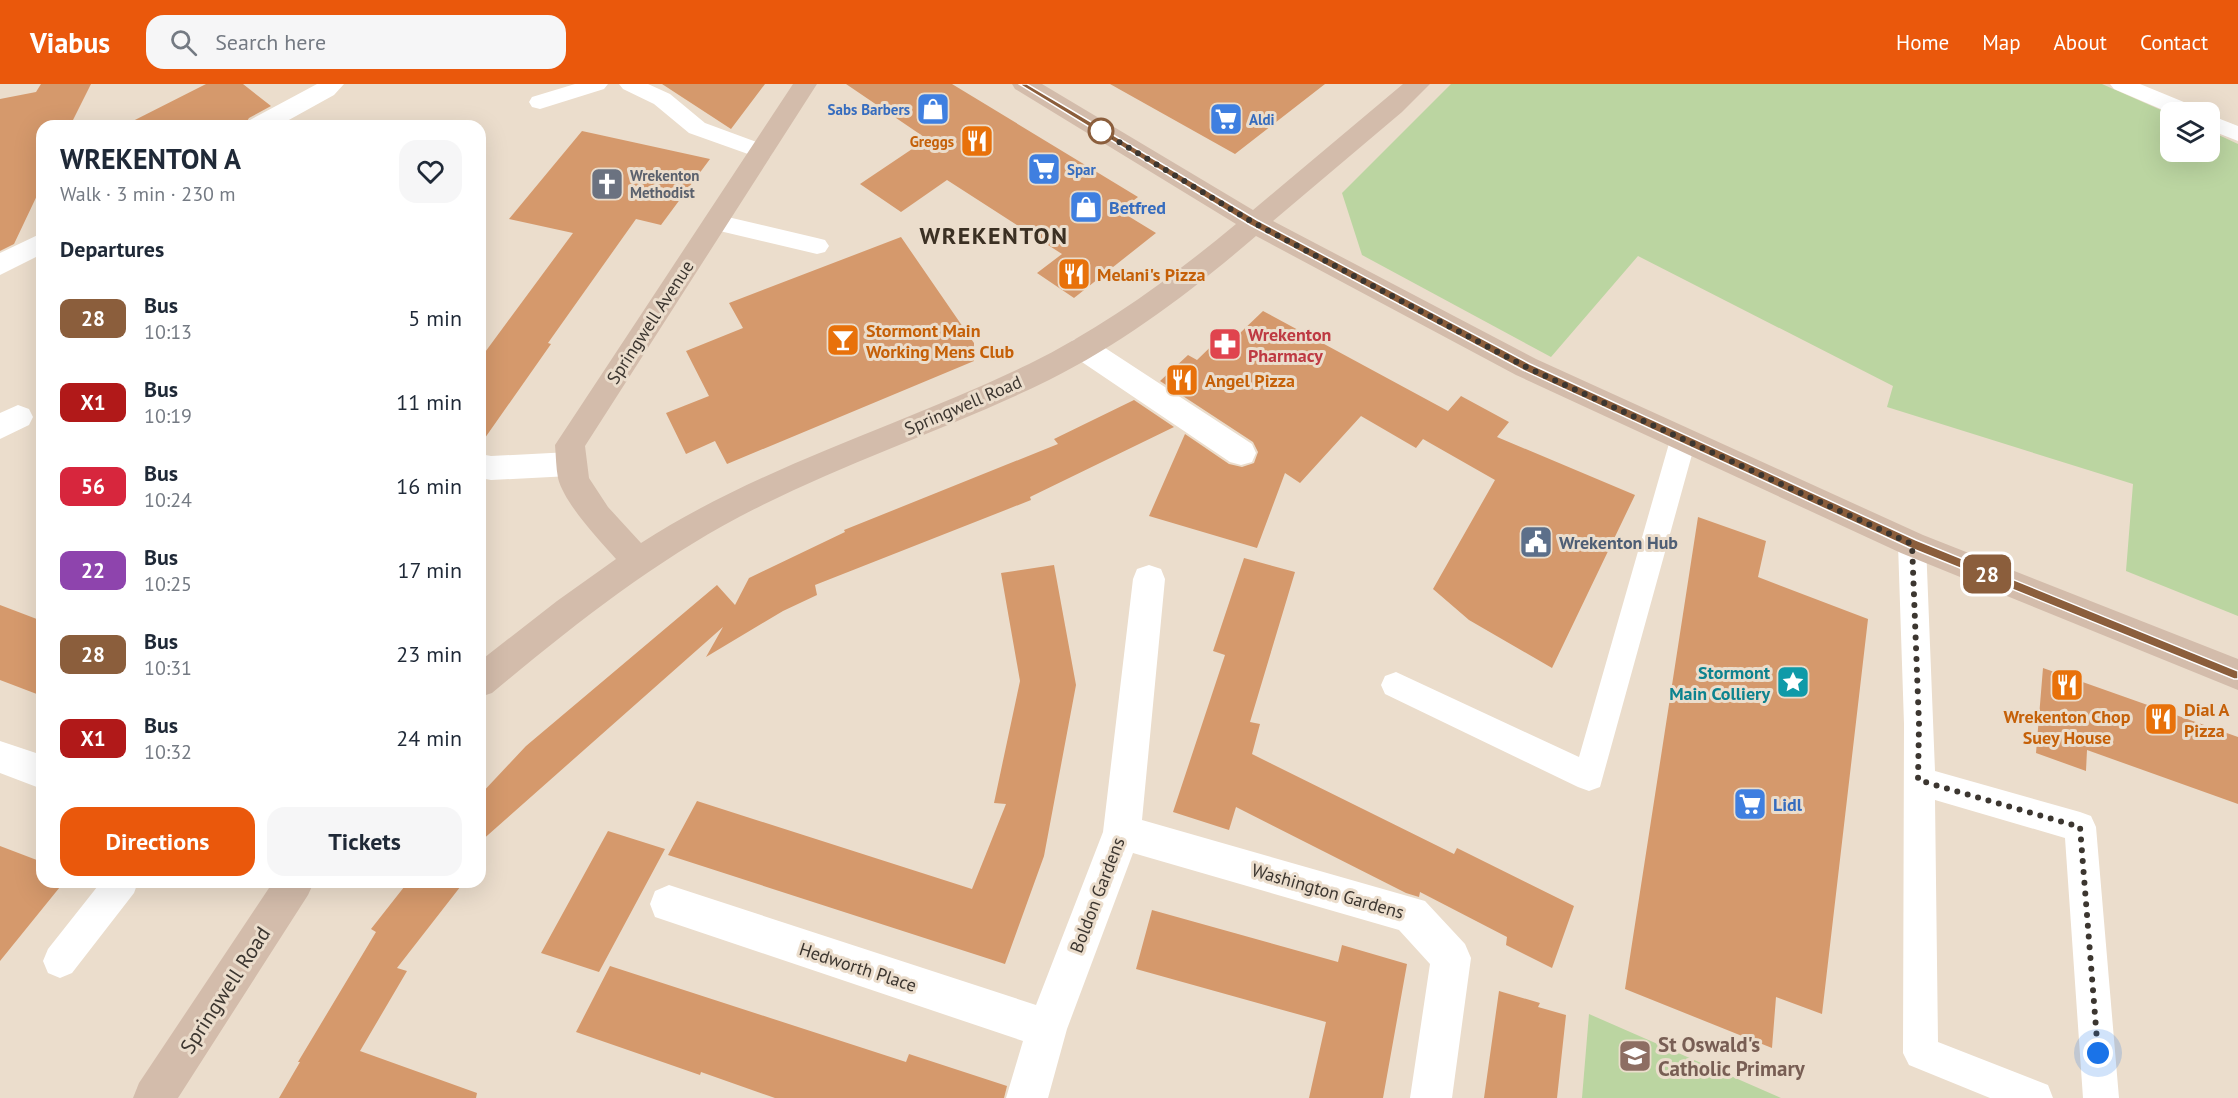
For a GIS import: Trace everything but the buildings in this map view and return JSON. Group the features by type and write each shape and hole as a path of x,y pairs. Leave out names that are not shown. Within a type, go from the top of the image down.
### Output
{"main road":[{"name":"Springwell Avenue","path":"570,464 570,445 805,84"},
{"path":"1024,84 1254,223 1526,367 1912,544 2238,675"},
{"name":"Springwell Road","path":"486,677 543,630 637,560 729,508 829,462 1007,389 1126,322 1254,223 1418,84"},
{"path":"570,464 574,480 597,516 637,560"},
{"name":"Springwell Road","path":"154,1098 291,888"}],"street":[{"path":"270,120 332,84"},
{"path":"0,265 36,245"},
{"path":"1083,348 1241,453"},
{"path":"486,467 570,464"},
{"name":"Boldon Gardens","path":"1027,1098 1047,1029 1122,832 1149,579"},
{"path":"0,758 36,770"},
{"name":"Washington Gardens","path":"1122,832 1411,914 1451,958 1431,1098"},
{"name":"Hedworth Place","path":"669,904 1047,1029"}],"lane":[{"path":"540,102 597,84"},
{"path":"630,84 662,99 697,128 762,152"},
{"path":"2121,84 2164,102"},
{"path":"2220,126 2238,134"},
{"path":"715,222 818,246"},
{"path":"1396,685 1589,777 1683,440"},
{"path":"1912,544 1919,724 1921,1053 2035,1098"},
{"path":"1918,780 2080,827 2101,1098"},
{"path":"60,961 117,888"}],"green space":[{"path":"1451,84 2102,84 2160,110 2160,162 2220,162 2220,136 2238,144 2238,616 2126,571 2133,484 1887,407 1893,386 1638,256 1551,357 1362,255 1342,193"},
{"name":"St Oswald's Catholic Primary","path":"1589,1014 1781,1098 1582,1098"}],"bus line":[{"name":"28","path":"1024,84 1254,223 1526,367 1912,544 2238,675"}],"place":[{"name":"Sabs Barbers","path":"933,109"},
{"name":"Aldi","path":"1226,119"},
{"name":"Greggs","path":"977,141"},
{"name":"Spar","path":"1044,169"},
{"name":"Wrekenton Methodist","path":"607,184"},
{"name":"Betfred","path":"1086,207"},
{"name":"Melani's Pizza","path":"1074,274"},
{"name":"Stormont Main Working Mens Club","path":"843,340"},
{"name":"Wrekenton Pharmacy","path":"1225,344"},
{"name":"Angel Pizza","path":"1182,380"},
{"name":"Wrekenton Hub","path":"1536,542"},
{"name":"Stormont Main Colliery","path":"1793,682"},
{"name":"Wrekenton Chop Suey House","path":"2067,685"},
{"name":"Dial A Pizza","path":"2161,719"},
{"name":"Lidl","path":"1750,804"},
{"name":"St Oswald's Catholic Primary","path":"1635,1056"}],"district":[{"name":"WREKENTON","path":"994,235"}],"route":[{"path":"1101,131 1254,223 1526,367 1912,544 1919,724 1918,780 2080,827 2098,1053"}]}
